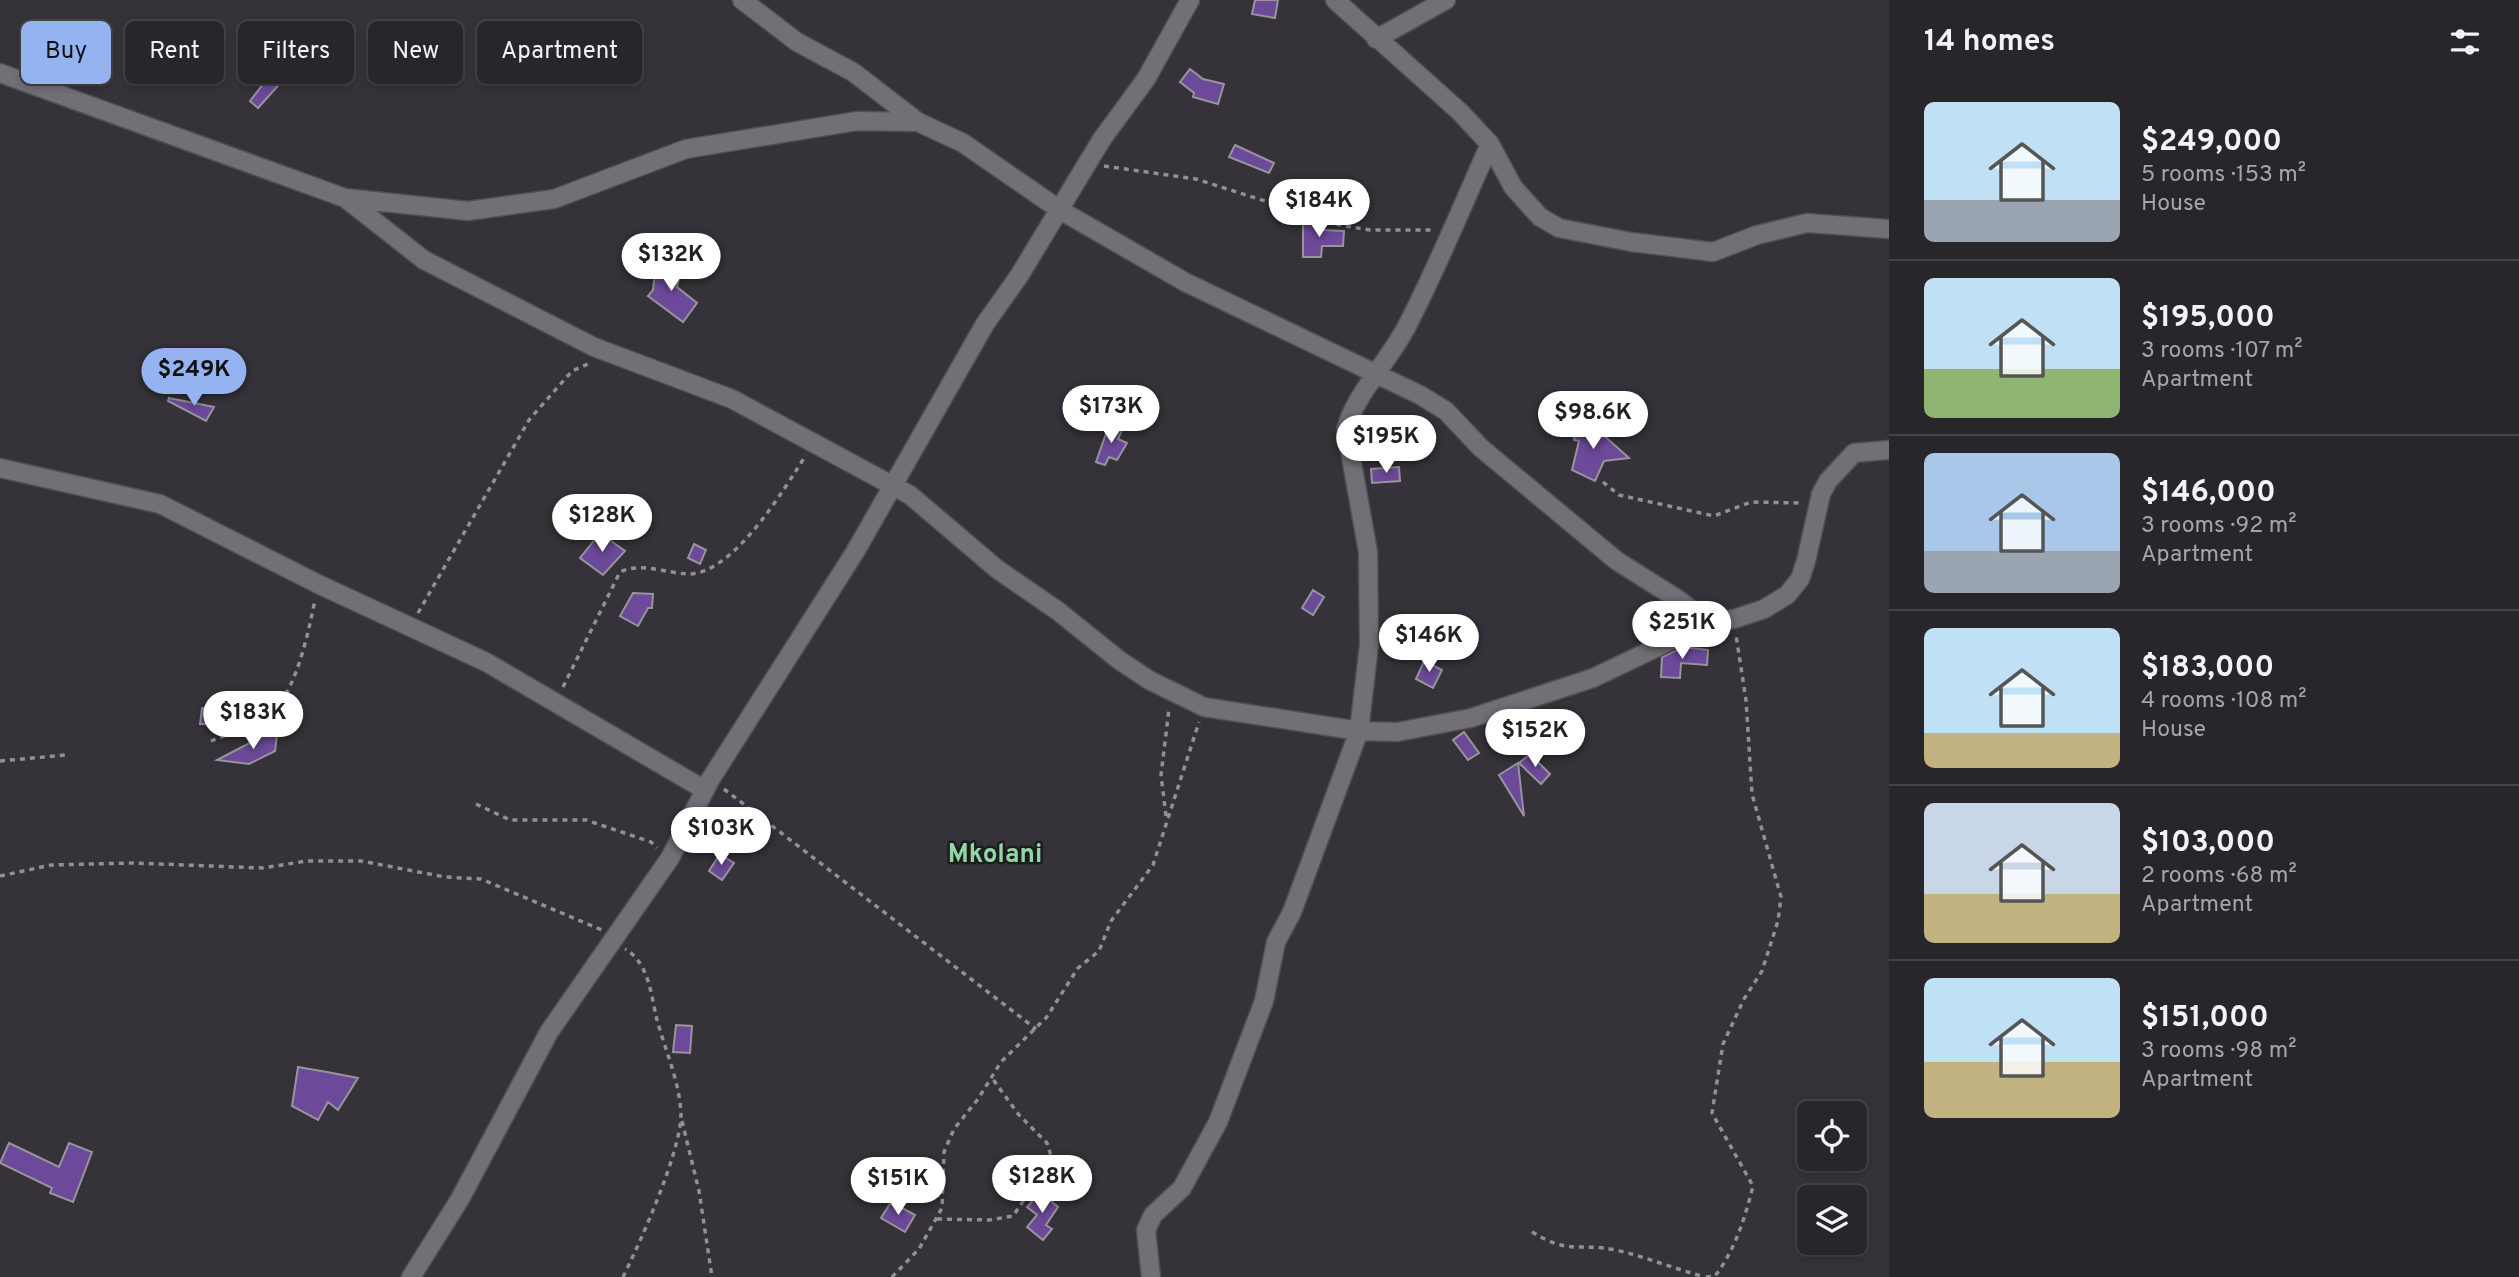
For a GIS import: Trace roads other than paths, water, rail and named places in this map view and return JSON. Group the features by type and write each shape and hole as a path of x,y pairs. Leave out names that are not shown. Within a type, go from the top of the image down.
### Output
{"street":[{"path":"742,0 797,42 853,72 918,122 963,143 1060,210 1185,282 1446,411 1481,448 1591,540 1708,623"},
{"path":"420,1274 549,1032 670,858 708,785 856,552 985,324 1087,164 1146,79 1190,0"},
{"path":"1335,0 1460,111 1490,144 1513,187 1541,217 1559,228 1713,252 1770,231 1807,223 1889,229"},
{"path":"1377,40 1446,0"},
{"path":"0,73 345,198 468,211 555,199 686,149 857,121 918,122"},
{"path":"1151,1277 1146,1230 1153,1215 1182,1188 1217,1122 1264,1001 1276,942 1292,912 1359,731 1369,645 1368,552 1346,429 1356,404 1377,376 1408,324 1490,144"},
{"path":"345,198 424,260 611,353 732,398 910,495 997,569 1058,611 1119,660 1171,692 1204,707 1359,731 1396,732 1471,718 1593,678 1708,623 1734,619 1764,609 1787,595 1800,579 1819,504 1828,481 1854,453 1889,450"},
{"path":"0,468 160,504 318,584 486,662 708,785"}],"district":[{"name":"Mkolani","path":"995,855"}]}
